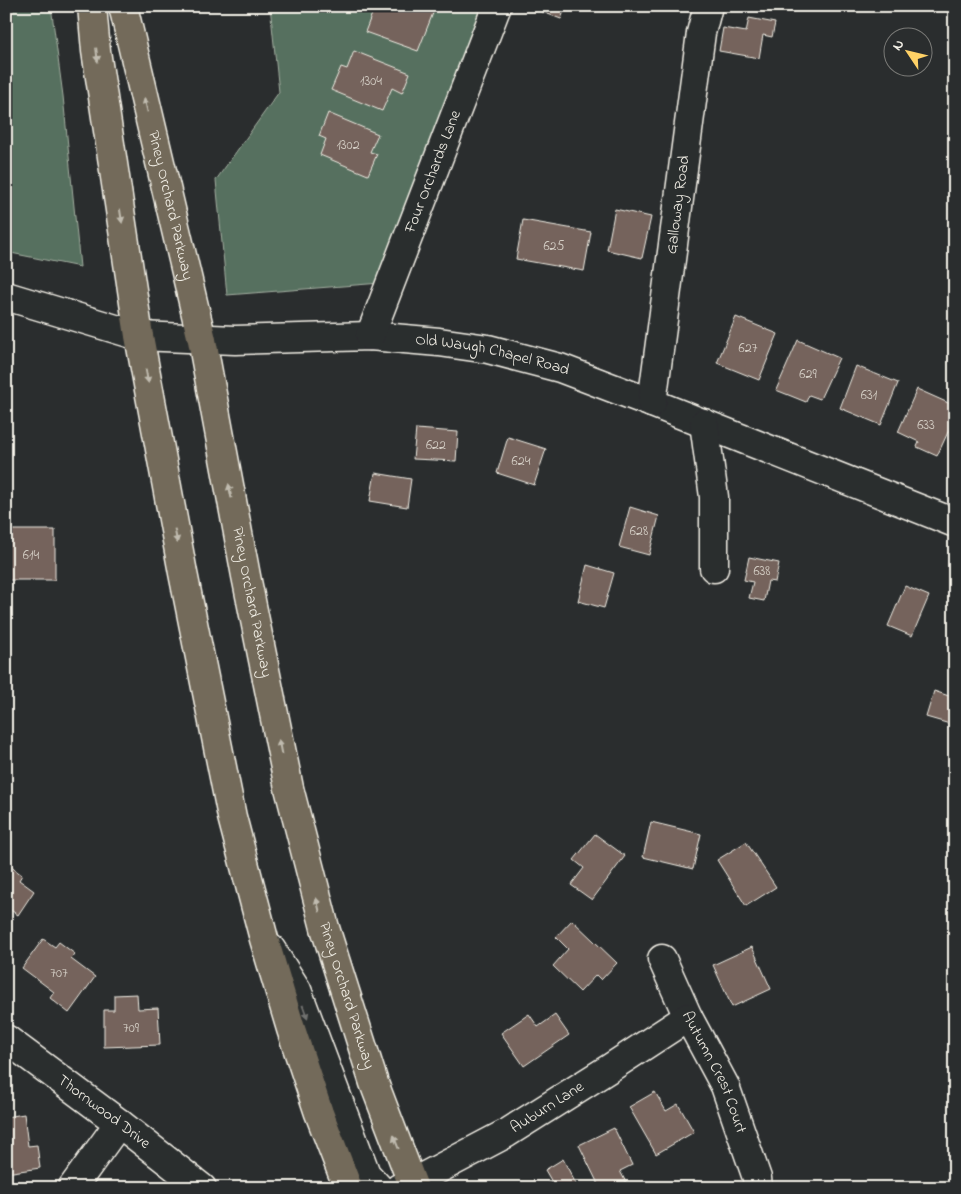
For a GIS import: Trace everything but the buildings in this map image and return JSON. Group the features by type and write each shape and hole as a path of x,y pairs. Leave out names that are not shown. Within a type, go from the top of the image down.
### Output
{"main road":[{"path":"92,6 99,70 139,336 183,573 232,817 264,939 291,1029 319,1113 348,1188"},
{"name":"Piney Orchard Parkway","path":"122,6 202,340 288,788 324,928 408,1186"}],"street":[{"name":"Four Orchards Lane","path":"370,336 496,6"},
{"name":"Galloway Road","path":"652,403 700,42 708,6"},
{"name":"Old Waugh Chapel Road","path":"6,296 139,336 202,340 370,336 439,342 488,349 560,368 955,523"},
{"path":"704,424 714,497 714,568"},
{"path":"264,939 297,990 366,1174 379,1188"},
{"name":"Autumn Crest Court","path":"662,959 688,1017 725,1086 757,1178 758,1188"},
{"name":"Auburn Lane","path":"408,1186 507,1133 688,1017"},
{"name":"Thornwood Drive","path":"6,1039 119,1123 202,1188"},
{"path":"72,1188 119,1123"}],"green space":[{"path":"6,6 51,6 63,96 80,267 6,252"},
{"path":"270,6 491,6 381,283 227,295 216,180 279,92"}]}
